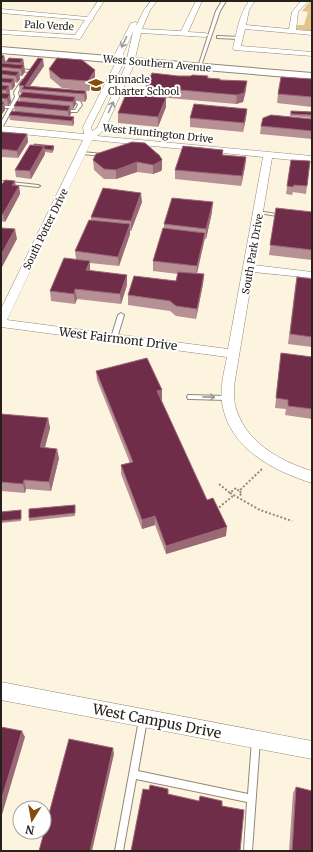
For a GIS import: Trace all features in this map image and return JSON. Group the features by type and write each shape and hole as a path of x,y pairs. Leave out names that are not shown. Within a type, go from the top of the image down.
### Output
{"main road":[{"name":"West Southern Avenue","path":"1,50 40,57 118,60 312,76"}],"street":[{"name":"Palo Verde","path":"1,32 78,37 90,19 98,1"},
{"path":"134,30 140,9 147,1"},
{"path":"134,30 154,1"},
{"path":"183,34 199,1"},
{"path":"252,1 246,10 237,48 312,54"},
{"path":"292,31 295,12 305,1"},
{"path":"1,11 90,19"},
{"path":"241,27 312,33"},
{"path":"134,30 206,35"},
{"name":"South Potter Drive","path":"1,322 82,152 88,137 87,127 118,66 122,45 134,30"},
{"name":"South Potter Drive","path":"88,137 100,129 129,67 135,45 134,30"},
{"name":"West Huntington Drive","path":"1,129 312,158"},
{"name":"South Park Drive","path":"227,398 268,155"},
{"path":"250,268 312,275"},
{"name":"West Fairmont Drive","path":"1,322 234,354"},
{"path":"227,398 229,409 242,435 252,446 270,460 286,468 312,477"},
{"name":"West Campus Drive","path":"1,691 312,750"}],"lane":[{"path":"199,66 218,11 224,1"},
{"path":"218,37 239,38"},
{"path":"1,68 31,70 16,92 16,98 10,108 3,116 1,126"},
{"path":"9,91 16,92"},
{"path":"8,99 24,98"},
{"path":"59,110 76,112 80,105 79,102 63,101"},
{"path":"1,107 27,108"},
{"path":"82,152 109,155"},
{"path":"1,182 38,186"},
{"path":"259,212 290,218"},
{"path":"114,338 121,315"},
{"path":"190,397 227,398"},
{"path":"119,851 143,718"},
{"path":"248,851 256,739"},
{"path":"133,774 252,799"}],"path":[{"path":"239,491 270,460"},
{"path":"219,484 237,498 266,513 292,521"},
{"path":"230,493 236,488 242,493 237,498"},
{"path":"214,511 234,495"}],"shaded area":[{"path":"310,1 312,1 312,32 297,29 297,25 304,25 308,12 302,11"}],"building":[{"path":"9,58 23,59 20,63 6,62"},
{"path":"38,58 43,59 25,86 86,91 84,94 22,89 24,86 19,85"},
{"path":"57,58 82,60 95,70 88,81 61,79 49,69"},
{"path":"1,63 24,65 21,69 1,67"},
{"path":"1,70 19,72 16,76 1,74"},
{"path":"152,73 178,76 208,76 207,78 220,80 247,81 244,93 237,95 146,87"},
{"path":"281,77 312,79 312,97 278,94"},
{"path":"1,78 14,79 11,83 1,82"},
{"path":"1,85 9,86 6,90 1,90"},
{"path":"23,92 75,97 73,102 19,97"},
{"path":"1,93 10,94 7,99 1,98"},
{"path":"126,94 166,98 158,117 118,113"},
{"path":"17,101 70,106 68,111 14,106"},
{"path":"194,104 247,109 244,123 190,118"},
{"path":"12,111 74,117 72,121 9,115"},
{"path":"291,111 312,112 312,115 291,114"},
{"path":"271,115 312,119 312,131 261,126 263,118"},
{"path":"1,132 27,134 17,151 1,149"},
{"path":"132,142 145,143 160,156 162,159 161,161 153,165 137,162 116,170 104,169 93,160 96,154"},
{"path":"34,144 54,146 52,150 44,149 44,146"},
{"path":"30,145 44,146 30,171 15,170"},
{"path":"183,146 223,150 222,155 246,157 242,176 175,170"},
{"path":"291,160 310,161 307,186 287,186"},
{"path":"5,180 15,181 12,185 19,186 3,214 1,214 1,184"},
{"path":"103,188 141,193 131,221 91,217"},
{"path":"172,198 213,202 206,229 164,224"},
{"path":"276,208 312,212 312,250 270,245"},
{"path":"89,220 130,224 118,257 75,251"},
{"path":"1,228 15,229 1,255"},
{"path":"163,228 205,233 197,266 153,261"},
{"path":"64,258 90,261 86,270 127,275 120,294 75,289 74,294 50,291"},
{"path":"178,272 204,274 197,309 176,306 170,301 128,295 134,276 176,281"},
{"path":"297,277 312,279 312,337 290,334"},
{"path":"281,353 312,357 312,409 288,406 288,400 276,398"},
{"path":"147,358 162,390 157,391 207,500 213,498 227,527 166,546 155,516 142,520 121,465 133,462 96,371"},
{"path":"1,414 48,418 40,447 57,449 49,482 24,480 23,484 1,482"},
{"path":"75,505 75,513 29,518 29,509"},
{"path":"21,510 21,519 1,521 1,512"},
{"path":"1,727 22,731 1,801"},
{"path":"69,739 113,748 90,851 39,851 42,840 52,840 52,802"},
{"path":"150,785 168,789 168,794 199,801 200,796 222,801 222,806 244,810 240,851 131,851 143,789 149,790"},
{"path":"296,787 312,791 312,851 292,851"}],"place":[{"name":"Pinnacle Charter School","path":"96,85"}]}
